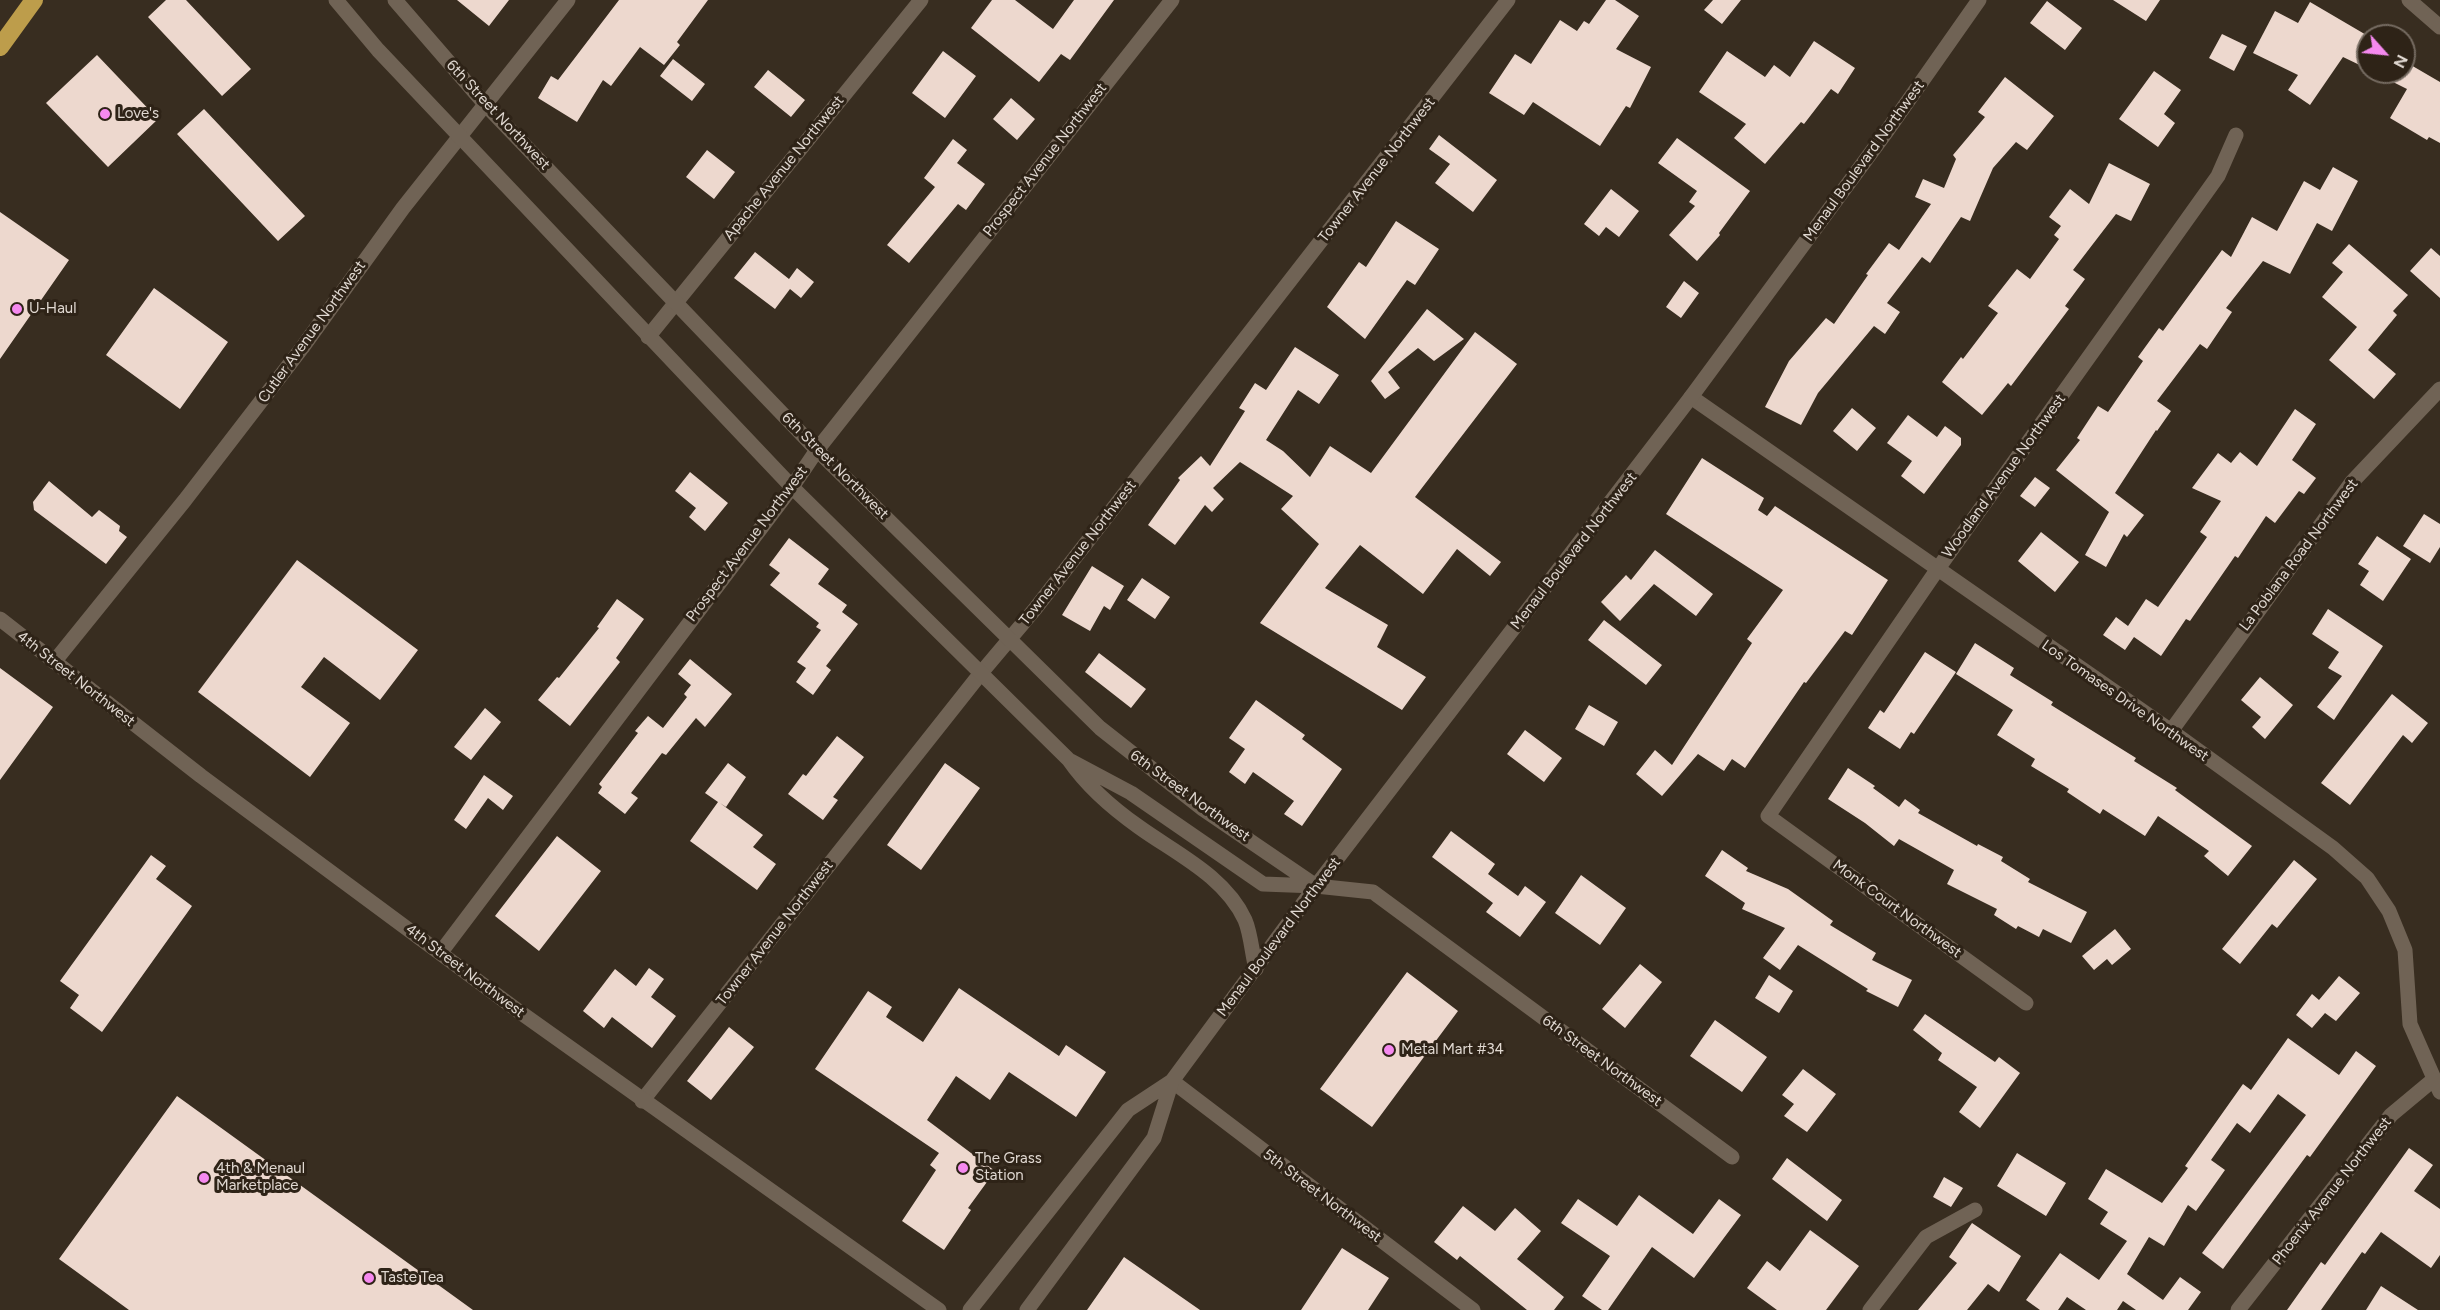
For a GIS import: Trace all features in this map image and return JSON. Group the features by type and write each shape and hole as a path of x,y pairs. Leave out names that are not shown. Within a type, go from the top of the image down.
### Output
{"highway":[{"path":"0,47 34,0"}],"street":[{"name":"6th Street Northwest","path":"336,0 378,50 648,337 792,487 1069,760 1083,780 1137,825 1190,861 1229,894 1245,921 1256,969"},
{"name":"6th Street Northwest","path":"395,0 485,104 817,450 1100,728 1203,809 1316,886"},
{"name":"Cutler Avenue Northwest","path":"54,662 185,500 302,348 403,208 568,0"},
{"name":"Apache Avenue Northwest","path":"648,337 921,0"},
{"name":"Prospect Avenue Northwest","path":"441,952 792,487 817,450 1172,0"},
{"name":"Towner Avenue Northwest","path":"642,1101 1182,422 1508,0"},
{"name":"Menaul Boulevard Northwest","path":"1027,1310 1154,1138 1172,1081 1316,886 1691,397 1887,131 1971,7 1979,0"},
{"path":"2409,0 2440,27"},
{"name":"Woodland Avenue Northwest","path":"1768,816 1937,570 2218,176 2236,135"},
{"name":"La Poblana Road Northwest","path":"2171,731 2352,482 2440,389"},
{"name":"Los Tomases Drive Northwest","path":"1691,397 2171,731 2333,848 2367,878 2389,911 2405,950 2410,1024 2437,1086"},
{"name":"4th Street Northwest","path":"0,619 256,817 642,1101 939,1310"},
{"name":"6th Street Northwest","path":"1069,760 1131,793 1263,884 1316,886 1373,892 1732,1157"},
{"name":"Monk Court Northwest","path":"1768,816 2026,1003"},
{"name":"Menaul Boulevard Northwest","path":"970,1310 1128,1110 1172,1081"},
{"name":"5th Street Northwest","path":"1172,1081 1473,1310"},
{"name":"Phoenix Avenue Northwest","path":"2238,1310 2391,1115 2437,1086"},
{"path":"1870,1310 1926,1237 1975,1210"}],"building":[{"path":"166,0 186,0 251,69 222,96 148,17"},
{"path":"457,0 509,0 489,26"},
{"path":"619,0 708,0 677,42 680,45 664,65 640,47 611,86 603,80 577,122 538,98 551,76 558,80"},
{"path":"992,0 1015,0 1053,29 1074,0 1114,0 1070,60 1061,54 1039,82 971,28"},
{"path":"1606,0 1615,0 1639,16 1616,49 1651,67 1630,108 1626,106 1600,146 1533,102 1524,115 1489,93 1515,54 1531,64 1560,20 1577,31 1584,21 1589,24"},
{"path":"1713,0 1741,0 1722,24 1704,10"},
{"path":"2113,0 2160,0 2146,21"},
{"path":"2047,1 2082,28 2065,50 2030,23"},
{"path":"2310,2 2356,29 2356,63 2343,57 2310,105 2288,90 2298,75 2253,53 2275,11 2298,23"},
{"path":"2222,34 2247,46 2234,71 2209,58"},
{"path":"1814,41 1855,68 1838,94 1831,89 1804,124 1801,122 1765,164 1734,138 1746,124 1699,92 1727,51 1765,77 1774,65 1790,77"},
{"path":"943,51 976,76 945,118 912,93"},
{"name":"Love's","path":"97,55 158,119 108,167 46,103"},
{"path":"673,59 705,84 692,101 660,76"},
{"path":"2416,68 2440,82 2440,143 2429,137 2427,140 2390,118 2407,89 2397,84 2416,84"},
{"path":"768,70 805,100 791,117 754,87"},
{"path":"2154,71 2181,90 2164,114 2175,123 2158,147 2119,119"},
{"path":"2005,77 2054,116 2027,150 2016,142 1993,168 1970,221 1961,217 1930,263 1922,257 1887,303 1900,312 1885,334 1874,326 1818,393 1801,425 1765,407 1789,361 1826,318 1834,324 1889,243 1899,250 1931,204 1915,197 1923,179 1944,188 1956,159 1953,155 1985,117 1978,112"},
{"path":"1011,98 1035,119 1017,140 993,119"},
{"path":"204,109 305,216 278,241 177,134"},
{"path":"1439,135 1497,180 1473,212 1435,183 1450,164 1429,149"},
{"path":"1677,138 1750,191 1719,233 1720,235 1697,261 1669,235 1695,206 1689,202 1697,191 1658,163"},
{"path":"953,139 967,150 957,163 985,184 966,210 958,204 909,263 887,245 935,187 924,178"},
{"path":"707,150 735,172 714,199 686,177"},
{"path":"2109,163 2150,184 2131,221 2116,214 2073,270 2085,279 2065,306 2069,309 2011,386 2008,383 1982,415 1942,382 1961,357 1963,359 1998,313 1988,306 2017,269 2030,279 2059,239 2054,235 2061,226 2049,217 2070,189 2089,204"},
{"path":"2333,167 2358,181 2332,231 2317,223 2290,274 2263,261 2226,308 2232,312 2207,349 2200,344 2157,401 2171,411 2115,493 2144,515 2127,537 2124,534 2106,567 2085,555 2109,512 2056,470 2080,440 2077,438 2098,406 2108,412 2143,361 2138,357 2159,328 2163,331 2222,250 2231,257 2252,217 2277,231 2304,181 2320,190"},
{"path":"1611,189 1639,211 1619,237 1606,227 1599,236 1584,224"},
{"name":"U-Haul","path":"0,212 69,260 0,359"},
{"path":"1396,221 1439,249 1415,285 1407,280 1365,339 1327,307 1359,262 1366,267"},
{"path":"2349,244 2408,295 2393,311 2397,315 2368,350 2396,374 2374,399 2329,360 2357,327 2322,297 2343,272 2332,263"},
{"path":"2431,248 2440,256 2440,298 2410,271"},
{"path":"755,252 789,279 797,268 814,282 801,298 790,289 775,309 734,278"},
{"path":"1684,281 1699,293 1681,318 1666,307"},
{"path":"154,288 228,342 180,409 106,355"},
{"path":"1427,309 1464,339 1434,361 1418,348 1388,372 1400,388 1385,399 1371,381"},
{"path":"1475,332 1517,364 1415,497 1501,562 1490,576 1457,549 1423,594 1360,545 1325,588 1388,625 1377,647 1426,677 1402,710 1260,623 1319,544 1281,509 1293,496 1240,462 1213,488 1224,499 1212,512 1205,505 1175,545 1148,525 1180,480 1178,478 1201,456 1210,466 1245,411 1239,408 1255,383 1266,390 1295,347 1339,375 1319,404 1298,390 1266,440 1283,451 1310,477 1330,446 1371,473"},
{"path":"1852,408 1876,428 1857,451 1833,431"},
{"path":"2295,409 2316,424 2292,460 2316,478 2304,494 2299,491 2275,523 2266,516 2238,558 2235,556 2190,621 2186,619 2161,656 2134,637 2125,650 2103,635 2116,617 2128,626 2146,599 2158,607 2207,537 2200,532 2221,501 2192,488 2218,453 2231,463 2240,452 2257,466"},
{"path":"1908,415 1937,437 1945,426 1961,438 1961,445 1924,494 1901,476 1912,461 1887,443"},
{"path":"1702,458 1764,498 1758,510 1767,516 1775,506 1888,580 1852,635 1845,631 1806,683 1804,682 1745,768 1732,759 1724,771 1698,754 1662,796 1636,774 1655,750 1672,765 1752,643 1747,639 1783,590 1666,514"},
{"path":"690,472 728,503 705,531 689,517 696,508 675,491"},
{"path":"2035,477 2050,488 2035,507 2020,496"},
{"path":"49,481 92,517 99,510 120,526 119,531 127,537 106,564 34,510 33,502"},
{"path":"2424,514 2440,524 2440,547 2430,563 2403,546"},
{"path":"2041,532 2079,562 2055,592 2018,561"},
{"path":"2377,536 2411,559 2383,601 2360,585 2369,571 2358,564"},
{"path":"789,538 829,569 818,584 847,605 842,612 858,624 826,666 831,670 813,695 796,682 806,668 797,662 821,630 816,627 819,623 770,585 780,573 769,565"},
{"path":"1655,550 1713,594 1696,616 1654,584 1620,621 1601,602 1626,575 1631,580"},
{"path":"297,560 418,650 380,700 324,657 301,687 350,723 310,777 198,692"},
{"path":"1092,566 1124,586 1110,610 1104,606 1090,631 1062,615"},
{"path":"1142,578 1170,597 1155,619 1127,600"},
{"path":"617,599 644,619 616,658 620,662 570,726 538,700 557,677 559,678 599,628 597,627"},
{"path":"2328,609 2383,646 2334,720 2317,707 2342,676 2328,668 2339,652 2312,634"},
{"path":"1604,620 1662,665 1646,685 1588,640"},
{"path":"1975,643 2014,668 2010,675 2053,702 2051,705 2136,758 2134,761 2177,788 2175,790 2252,846 2228,876 2204,856 2209,851 2158,816 2145,836 2103,809 2100,814 2067,792 2069,789 2031,766 2035,759 1997,735 2013,710 1956,674"},
{"path":"1925,652 1956,672 1914,734 1911,732 1900,749 1868,728 1880,710 1884,713"},
{"path":"1099,653 1146,689 1131,708 1085,672"},
{"path":"690,659 732,694 705,727 696,718 666,755 662,753 631,793 638,798 625,814 598,793 602,787 599,784 638,733 635,731 648,716 663,728 687,697 684,694 691,685 678,674"},
{"path":"0,668 53,707 0,780"},
{"path":"2260,677 2293,705 2265,739 2252,727 2261,717 2241,700"},
{"path":"2392,694 2428,723 2412,743 2403,735 2350,805 2321,783"},
{"path":"1256,700 1305,735 1302,739 1342,769 1302,826 1284,814 1294,801 1253,772 1245,784 1229,772 1245,749 1229,738"},
{"path":"1589,705 1618,722 1604,746 1575,729"},
{"path":"485,708 501,722 471,760 454,747"},
{"path":"1525,730 1562,758 1544,782 1507,754"},
{"path":"837,736 864,757 833,797 838,800 823,820 788,794 803,774 806,776"},
{"path":"728,763 746,777 726,807 720,803 763,835 753,847 776,864 757,890 690,841 718,802 705,793"},
{"path":"945,763 980,788 921,870 887,845"},
{"path":"1848,768 1875,786 1873,788 1899,807 1905,799 1920,810 1918,813 1977,846 1978,844 2003,857 2001,861 2030,879 2028,882 2087,912 2071,943 2043,929 2039,937 2018,926 2016,929 1994,915 1997,909 1947,884 1954,870 1899,839 1894,846 1865,823 1828,799"},
{"path":"484,775 513,796 503,810 488,798 466,829 454,820"},
{"path":"1451,831 1495,864 1488,874 1518,896 1525,886 1546,902 1520,937 1486,912 1493,903 1432,857"},
{"path":"557,836 601,871 539,951 495,916"},
{"path":"1722,850 1748,868 1746,871 1788,889 1833,921 1830,925 1876,953 1872,960 1912,980 1898,1007 1866,991 1868,989 1798,945 1780,970 1763,958 1785,928 1742,909 1745,903 1705,876"},
{"path":"151,855 166,866 156,879 192,906 102,1032 70,1008 79,995 60,981"},
{"path":"2294,860 2317,879 2277,928 2272,924 2240,964 2222,949"},
{"path":"1581,875 1626,908 1600,945 1555,913"},
{"path":"2115,929 2131,949 2112,965 2107,959 2094,970 2082,956"},
{"path":"1640,964 1662,982 1625,1028 1602,1009"},
{"path":"649,968 664,979 651,997 676,1016 652,1048 612,1017 604,1028 583,1011 615,969 636,986"},
{"name":"Metal Mart #34","path":"1407,972 1458,1011 1372,1127 1320,1089"},
{"path":"1769,975 1793,991 1779,1013 1755,998"},
{"path":"2339,976 2360,993 2336,1021 2325,1013 2312,1028 2296,1015 2312,994 2319,1000"},
{"path":"959,988 1059,1056 1066,1045 1106,1072 1076,1117 1009,1072 990,1100 956,1076 927,1120 995,1171 968,1208 971,1210 944,1250 902,1221 936,1170 930,1165 939,1153 815,1069 868,991 892,1007 886,1017 923,1042"},
{"path":"1925,1014 1995,1062 1999,1057 2020,1073 1980,1128 1959,1112 1977,1087 1938,1060 1942,1053 1913,1030"},
{"path":"1715,1020 1767,1057 1742,1092 1690,1056"},
{"path":"729,1027 754,1047 711,1100 687,1081"},
{"path":"2288,1038 2339,1075 2356,1051 2376,1066 2310,1157 2307,1155 2223,1269 2202,1253 2306,1115 2278,1094 2250,1133 2237,1123 2211,1160 2225,1170 2196,1211 2188,1205 2164,1246 2149,1237 2127,1274 2163,1300 2180,1277 2201,1292 2188,1310 2136,1310 2123,1301 2117,1310 2086,1310 2067,1297 2058,1310 2040,1310 2026,1300 2060,1253 2099,1280 2127,1241 2100,1224 2108,1212 2088,1199 2106,1169 2162,1203 2188,1168 2185,1166 2243,1084 2251,1090"},
{"path":"1803,1069 1836,1094 1807,1132 1784,1116 1794,1104 1782,1095"},
{"name":"4th & Menaul Marketplace","path":"177,1096 473,1310 129,1310 59,1259"},
{"path":"2409,1148 2433,1165 2414,1191 2440,1209 2440,1255 2431,1268 2381,1232 2365,1254 2362,1252 2321,1310 2287,1310 2321,1262 2325,1265"},
{"path":"2017,1153 2066,1183 2046,1216 1997,1186"},
{"path":"1787,1158 1842,1200 1827,1221 1772,1179"},
{"path":"1944,1177 1963,1188 1951,1207 1933,1197"},
{"path":"1639,1195 1693,1234 1719,1199 1741,1215 1694,1278 1652,1247 1608,1310 1602,1310 1582,1296 1610,1256 1561,1223 1578,1199 1617,1226"},
{"path":"1463,1206 1495,1231 1515,1208 1541,1231 1517,1259 1564,1297 1554,1310 1527,1310 1460,1256 1457,1260 1434,1242"},
{"path":"1972,1223 2021,1256 1999,1292 1988,1284 1967,1310 1918,1310 1957,1263 1949,1257"},
{"path":"1810,1230 1859,1266 1826,1310 1777,1310 1747,1288 1767,1261 1780,1271"},
{"path":"1342,1248 1389,1278 1368,1310 1301,1310"},
{"path":"1124,1257 1200,1310 1087,1310"},
{"path":"2381,1286 2418,1310 2366,1310"}],"place":[{"name":"Love's","path":"105,114"},
{"name":"U-Haul","path":"17,309"},
{"name":"Metal Mart #34","path":"1389,1050"},
{"name":"The Grass Station","path":"963,1168"},
{"name":"4th & Menaul Marketplace","path":"204,1178"},
{"name":"Taste Tea","path":"369,1278"}]}
